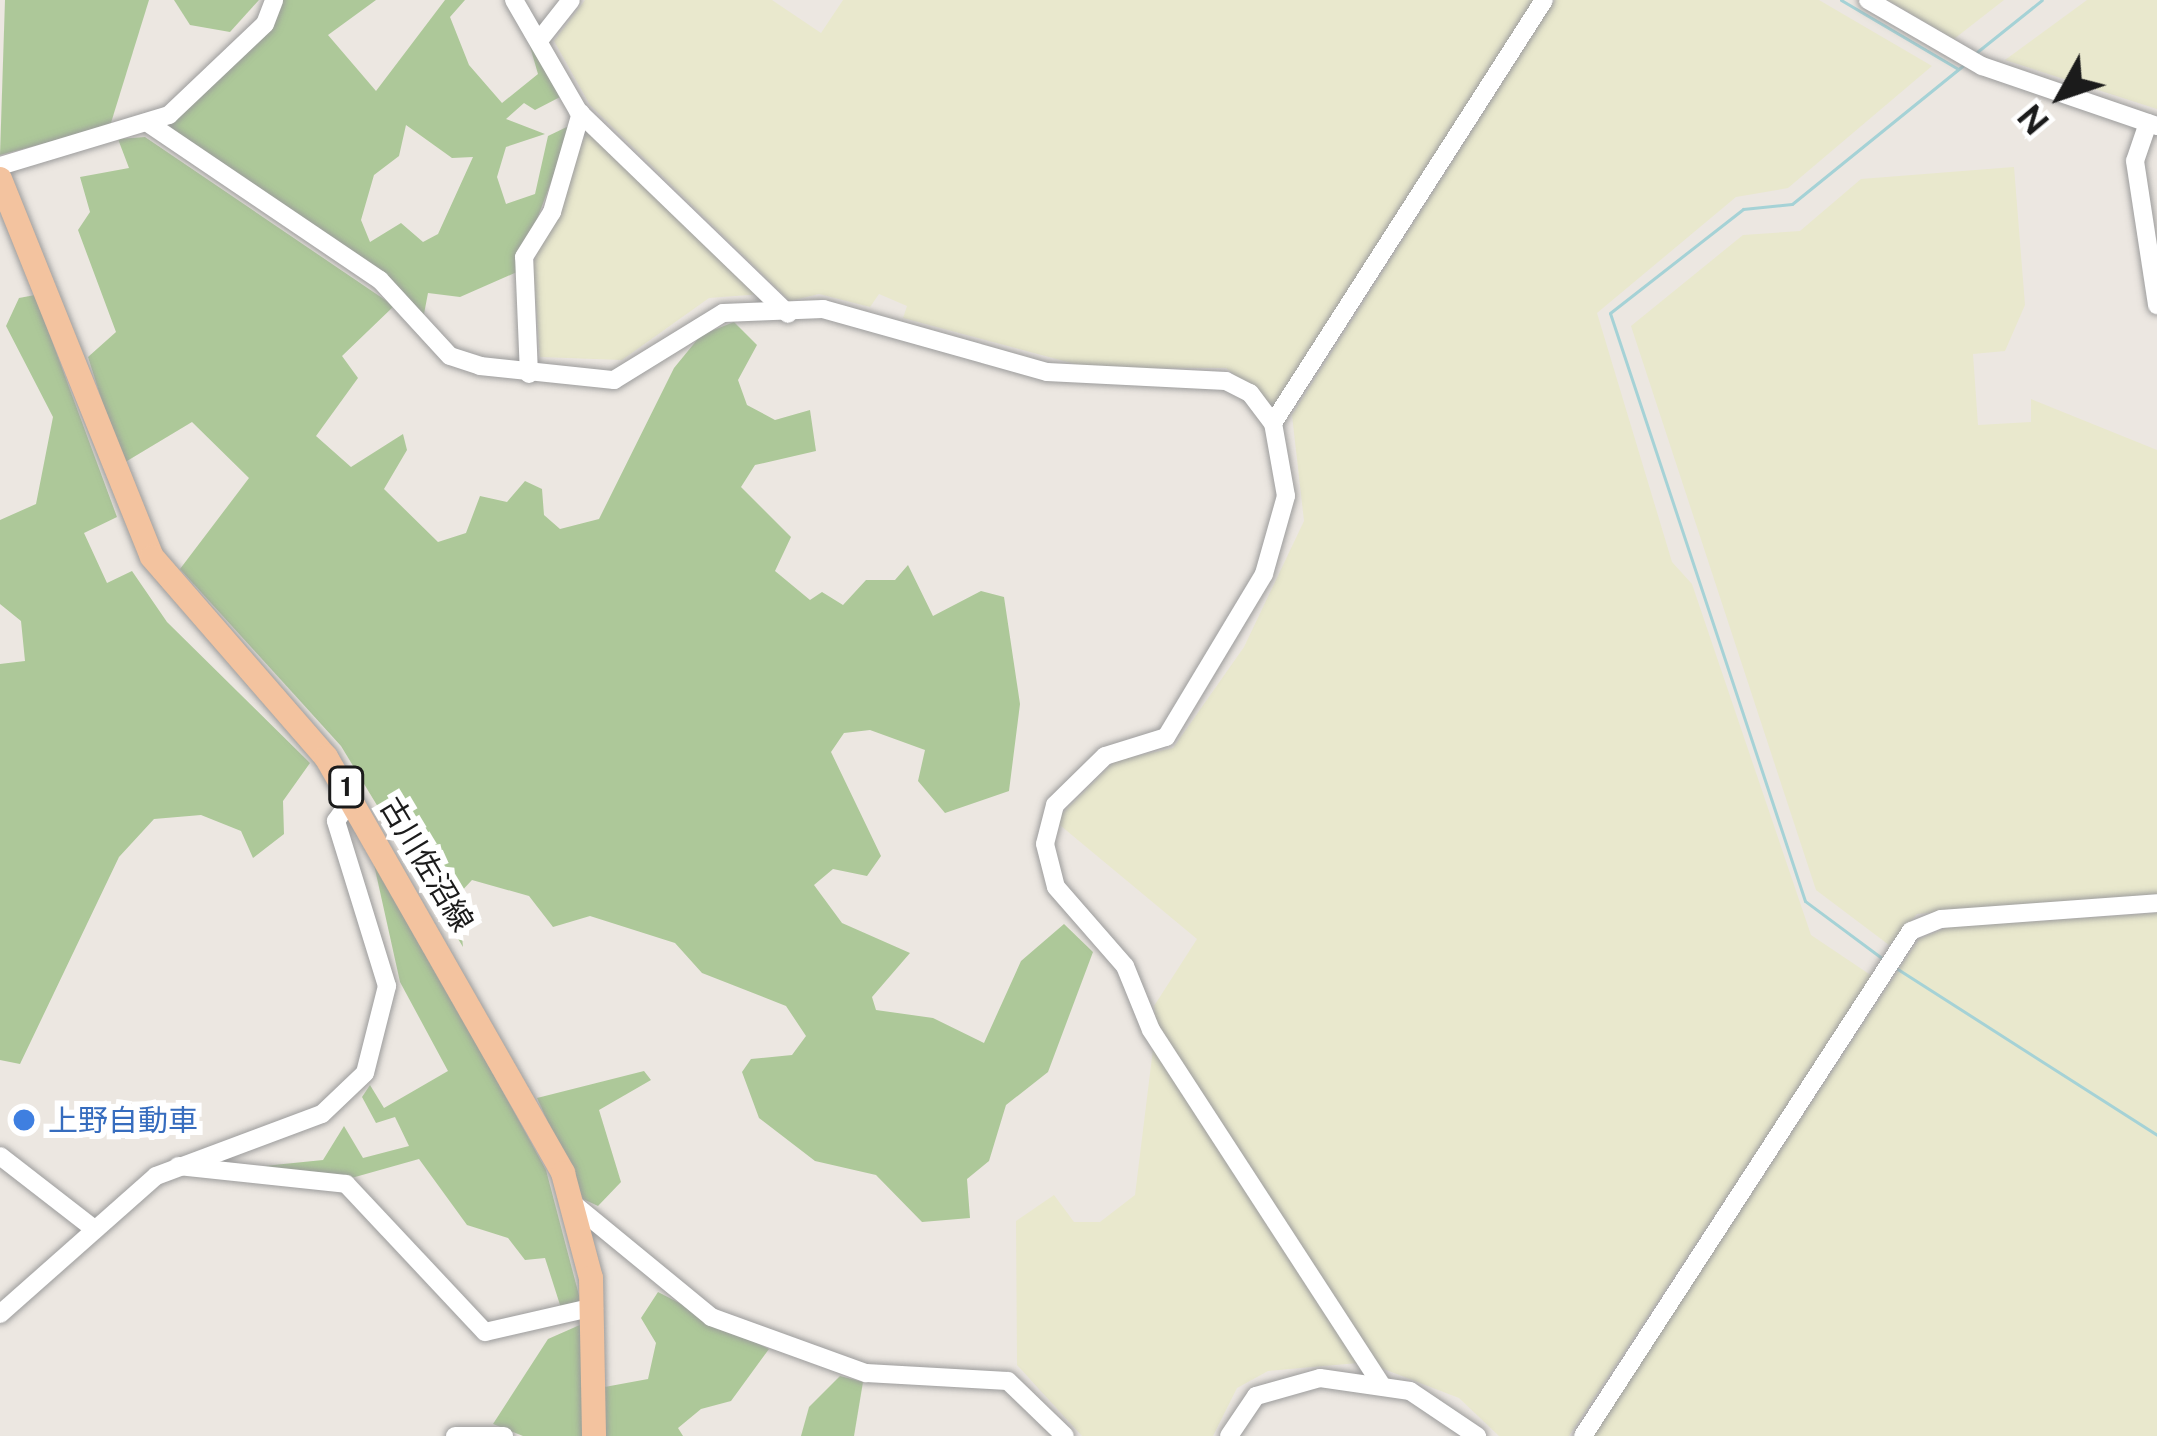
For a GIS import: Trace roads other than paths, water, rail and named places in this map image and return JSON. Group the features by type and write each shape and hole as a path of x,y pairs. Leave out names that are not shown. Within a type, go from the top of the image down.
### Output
{"main road":[{"name":"古川佐沼線","path":"0,179 152,557 352,798 468,990 576,1206 594,1307 594,1436"}],"street":[{"path":"0,166 148,122 179,108 265,24 274,0"},
{"path":"514,0 541,38 581,113 788,314"},
{"path":"541,38 571,0"},
{"path":"1379,1383 1150,1030 1125,966 1056,886 1045,844 1055,805 1105,756 1156,746 1226,651 1286,520 1274,423 1544,0"},
{"path":"1868,0 1982,66 2152,124 2135,161 2157,305"},
{"path":"529,374 524,257 552,212 581,113"},
{"path":"148,122 380,280 450,356 529,374 614,380 723,313 833,309 1060,374 1226,381 1274,423"},
{"path":"0,1315 94,1229 173,1166 322,1114 376,1053 383,960 336,821 352,798"},
{"path":"1583,1436 1890,962 1931,921 2157,903"},
{"path":"0,1156 94,1229"},
{"path":"173,1166 346,1184 484,1333 594,1307"},
{"path":"576,1206 711,1317 866,1373 1008,1381 1065,1436"},
{"path":"1229,1436 1268,1390 1319,1378 1379,1383 1439,1403 1477,1436"},
{"path":"454,1436 505,1436"}],"waterway":[{"path":"1841,0 1958,69"},
{"path":"1977,52 2042,0"},
{"path":"1883,959 1805,901 1610,313 1743,209 1792,204 1966,63"},
{"path":"1896,968 2157,1135"}],"place":[{"name":"上野自動車","path":"24,1120"}]}
